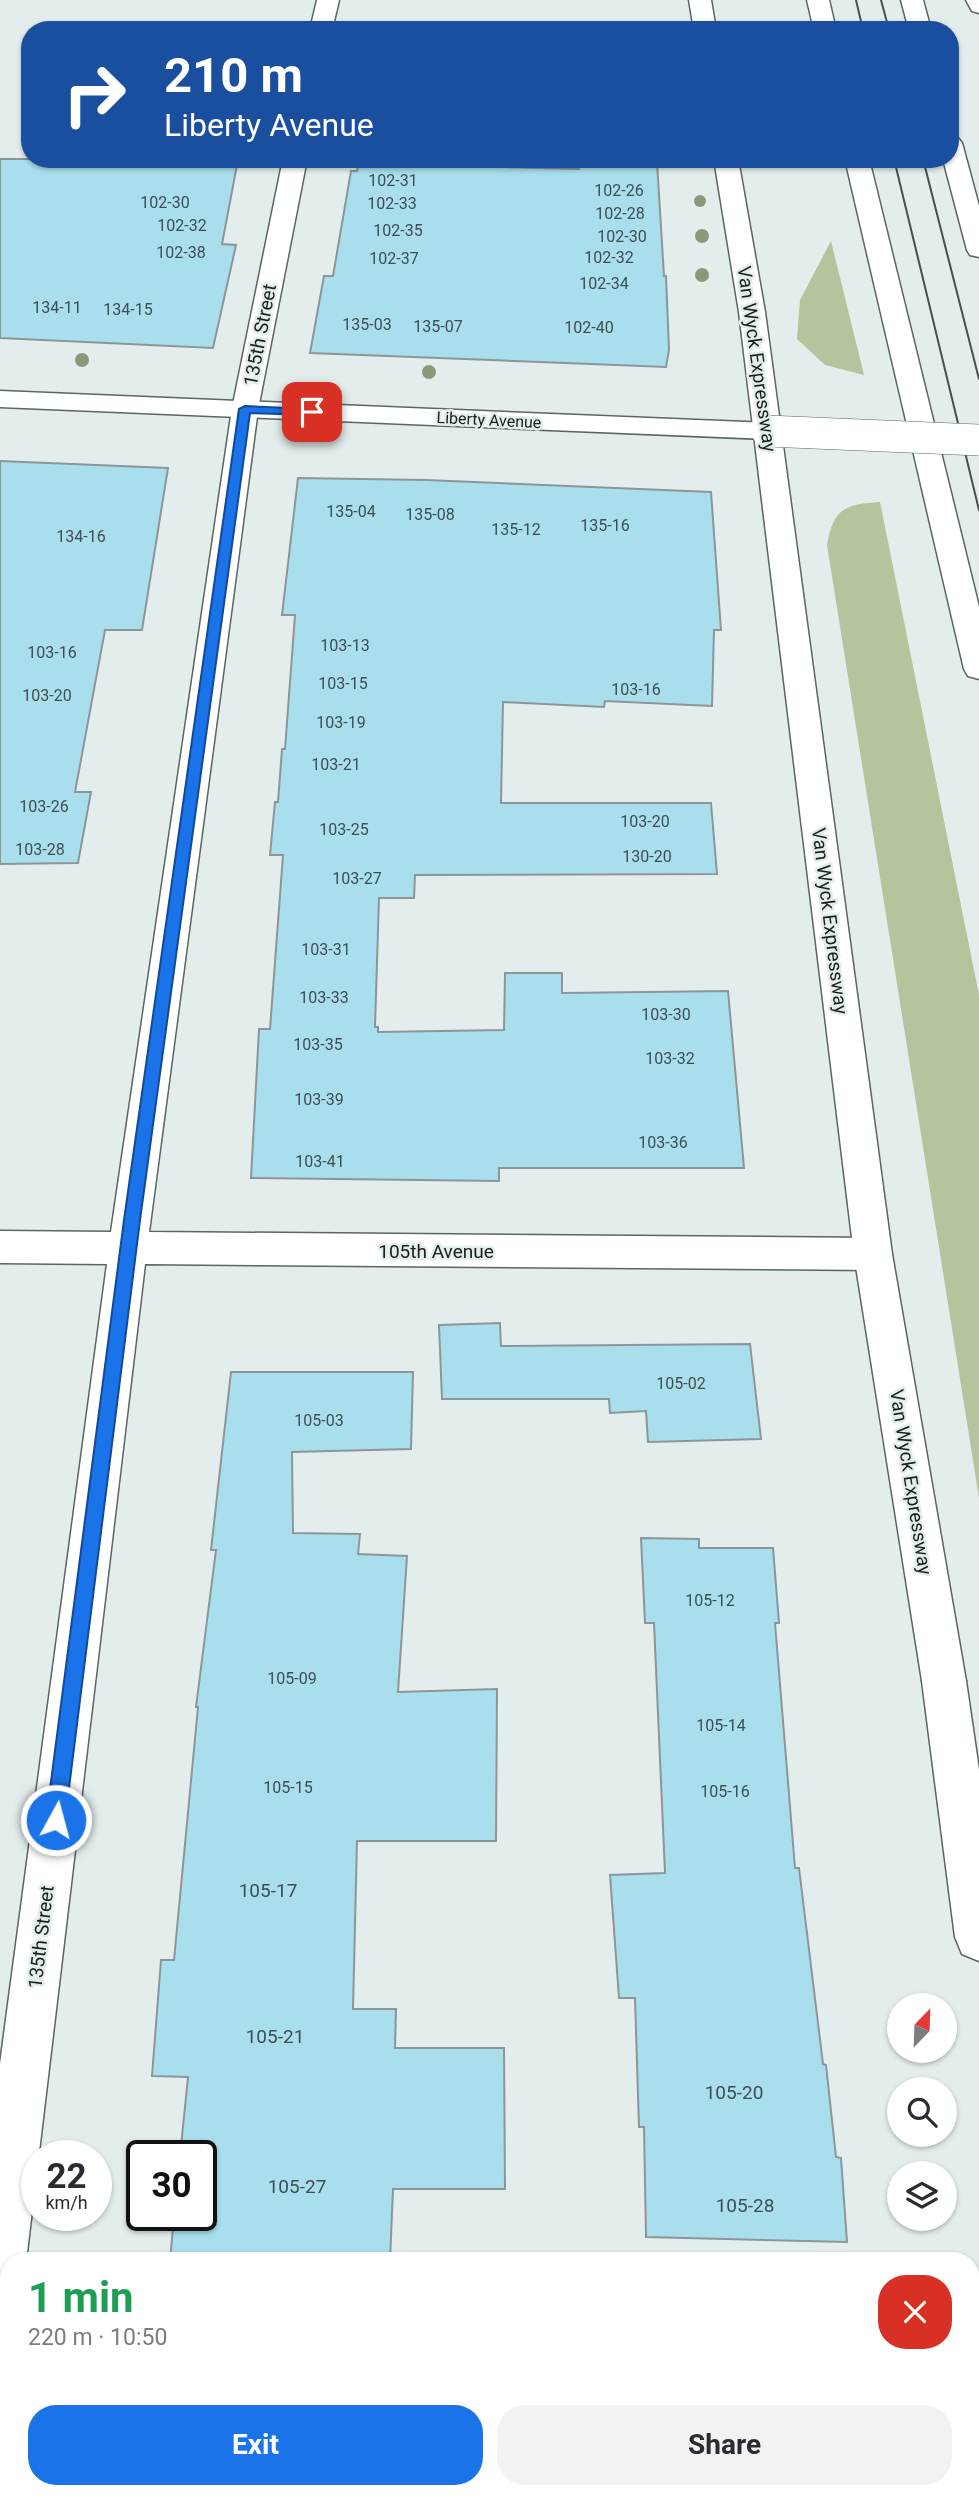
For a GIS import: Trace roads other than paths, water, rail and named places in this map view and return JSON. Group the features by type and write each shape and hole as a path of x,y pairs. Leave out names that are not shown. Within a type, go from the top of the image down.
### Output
{"main road":[{"path":"323,21 327,0"},
{"path":"700,0 704,21"},
{"path":"818,0 823,21"},
{"path":"912,0 918,21"},
{"path":"977,0 979,7"},
{"name":"135th Street","path":"1,2252 128,1248 245,409 293,168"},
{"name":"Van Wyck Expressway","path":"728,168 752,313 873,1254 943,1681 979,1937"},
{"path":"859,168 979,669"},
{"path":"957,168 979,250"},
{"name":"Liberty Avenue","path":"0,399 979,440"},
{"name":"105th Avenue","path":"0,1247 873,1254"}],"tram line":[{"path":"856,0 861,21"},
{"path":"881,0 887,21"},
{"path":"896,168 979,510"},
{"path":"925,168 979,379"}]}
